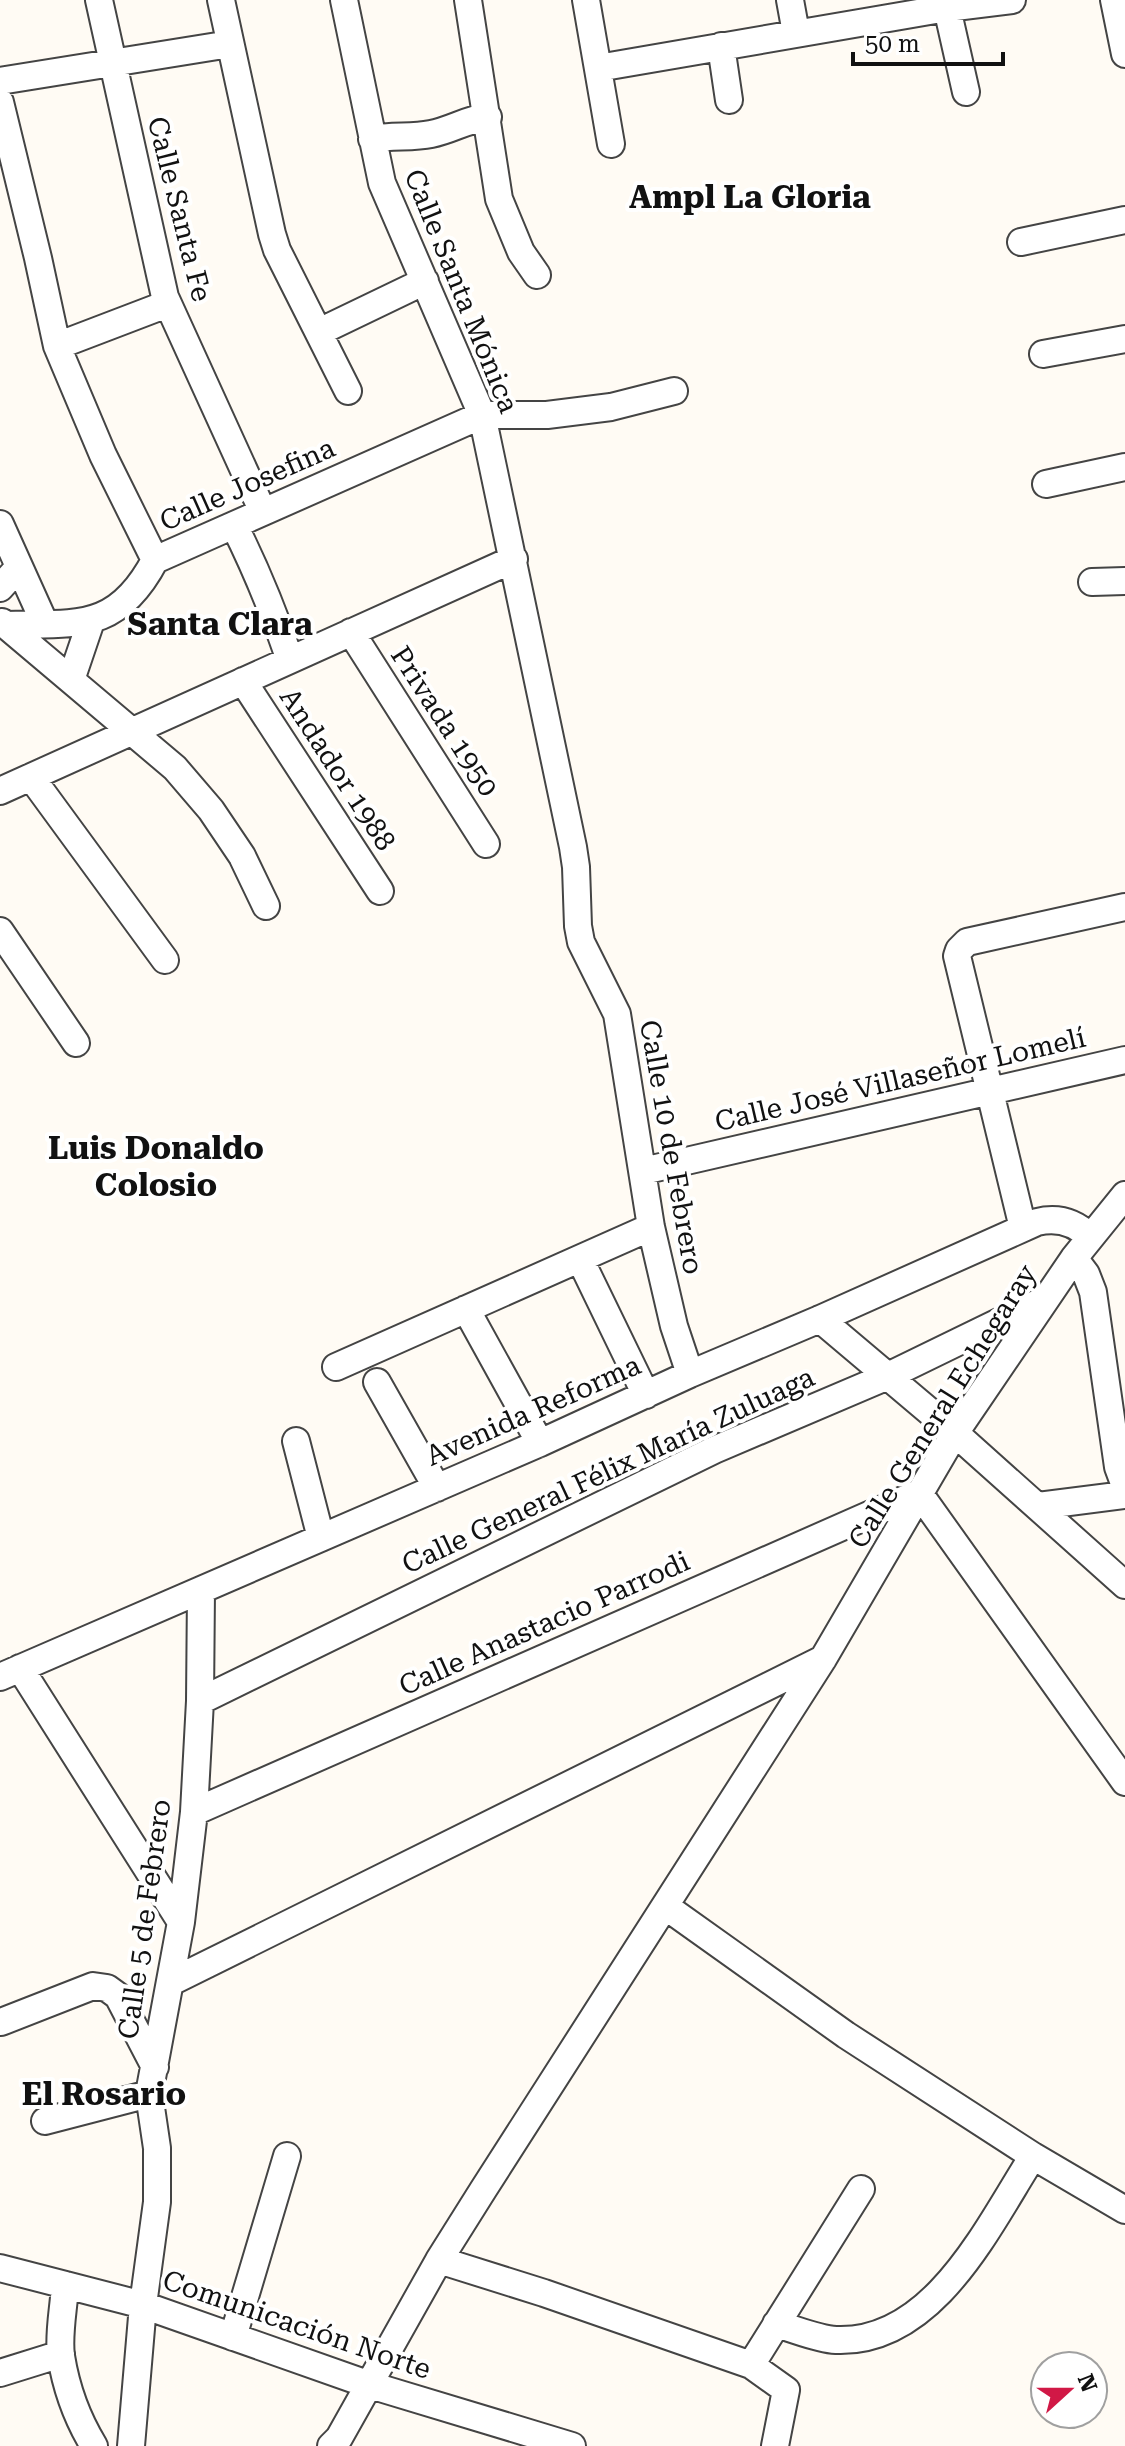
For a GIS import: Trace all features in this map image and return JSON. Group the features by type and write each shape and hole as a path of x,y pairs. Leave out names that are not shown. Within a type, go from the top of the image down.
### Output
{"street":[{"name":"Calle Santa Fe","path":"99,0 167,304 263,512"},
{"path":"221,0 277,250 348,391"},
{"name":"Calle Santa Mónica","path":"344,0 382,183 482,415 514,559"},
{"path":"468,0 499,199 521,252 537,275"},
{"path":"586,0 611,144"},
{"path":"790,0 796,33"},
{"path":"598,68 947,8 1012,0"},
{"path":"1114,0 1125,54"},
{"path":"947,8 966,92"},
{"path":"0,81 230,44"},
{"path":"721,46 729,100"},
{"path":"0,102 57,346 103,455 155,560"},
{"path":"372,139 394,135 426,136 457,126 470,118 488,117"},
{"path":"1021,242 1125,220"},
{"path":"319,332 425,281"},
{"path":"57,346 167,304"},
{"path":"1043,354 1125,339"},
{"path":"482,415 547,415 611,407 674,391"},
{"name":"Calle Josefina","path":"3,623 91,621 129,598 155,560 482,415"},
{"path":"1046,484 1125,467"},
{"path":"0,524 45,624"},
{"path":"234,525 274,613 290,660"},
{"path":"0,791 514,559"},
{"name":"Calle 10 de Febrero","path":"514,559 576,867 581,942 617,1014 651,1227 674,1326 690,1374"},
{"path":"0,588 19,567"},
{"path":"1092,582 1125,581"},
{"path":"71,680 91,621"},
{"path":"3,623 175,768 211,810 242,856 266,906"},
{"name":"Privada 1950","path":"351,632 486,844"},
{"name":"Andador 1988","path":"243,681 380,891"},
{"path":"31,777 165,960"},
{"path":"1023,1228 957,962 959,950 967,942 1125,907"},
{"path":"0,931 76,1043"},
{"name":"Calle José Villaseñor Lomelí","path":"643,1171 1125,1060"},
{"name":"Calle General Echegaray","path":"338,2443 439,2260 823,1659 955,1433 1074,1258 1125,1195"},
{"name":"Avenida Reforma","path":"10,1673 540,1443 1037,1222 1058,1221 1079,1228 1090,1237"},
{"path":"336,1367 651,1227"},
{"path":"1074,1258 1090,1283 1112,1343 1118,1467 1125,1486"},
{"path":"580,1259 646,1395"},
{"name":"Calle General Félix María Zuluaga","path":"200,1701 714,1450 888,1376 1045,1299"},
{"path":"466,1309 540,1443"},
{"path":"820,1319 955,1433 1125,1585"},
{"path":"377,1382 437,1488"},
{"path":"296,1441 321,1538"},
{"path":"919,1493 1125,1782"},
{"name":"Calle Anastacio Parrodi","path":"194,1812 919,1493"},
{"path":"1038,1506 1125,1495"},
{"name":"Calle 5 de Febrero","path":"131,2446 143,2305 157,2202 157,2148 149,2094 181,1922 194,1812 200,1701 201,1590"},
{"path":"171,1982 823,1659"},
{"path":"10,1673 181,1922"},
{"path":"665,1906 846,2035 1033,2156 1125,2210"},
{"path":"1,2022 93,1986 107,1988 118,1996 155,2067"},
{"path":"45,2121 149,2094"},
{"path":"233,2337 287,2156"},
{"path":"776,2324 834,2340 865,2338 897,2327 938,2296 961,2269 1033,2156"},
{"path":"751,2365 861,2189"},
{"path":"439,2260 751,2365 786,2390 775,2446"},
{"name":"Comunicación Norte","path":"0,2268 143,2305 370,2385 572,2446"},
{"path":"65,2285 61,2354 79,2417 94,2446"},
{"path":"0,2373 61,2354"}],"district":[{"name":"Ampl La Gloria","path":"750,197"},
{"name":"Santa Clara","path":"220,624"},
{"name":"Luis Donaldo Colosio","path":"156,1166"},
{"name":"El Rosario","path":"104,2094"}]}
